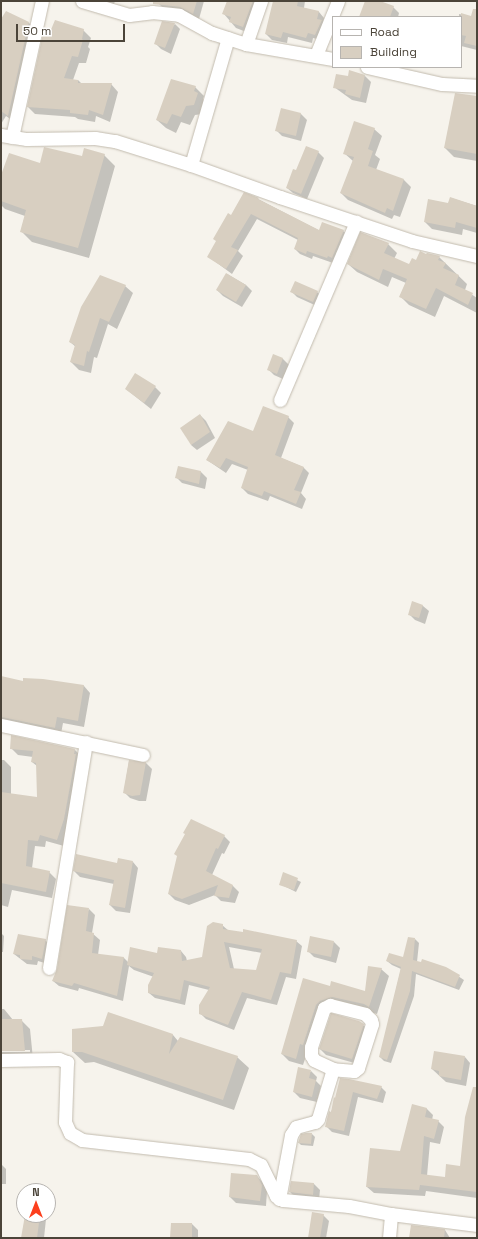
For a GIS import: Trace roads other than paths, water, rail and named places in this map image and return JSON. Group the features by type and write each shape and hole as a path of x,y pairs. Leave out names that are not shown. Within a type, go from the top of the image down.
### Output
{"street":[{"path":"42,1 7,136 27,139 94,138 123,144 191,165 412,242 477,256"},
{"path":"82,1 129,15 152,12 178,15 212,33 246,44 332,59"},
{"path":"246,44 261,1"},
{"path":"316,55 338,1"},
{"path":"191,165 228,38"},
{"path":"372,68 442,84 477,86"},
{"path":"280,400 356,222"},
{"path":"1,725 143,755"},
{"path":"48,968 86,742"},
{"path":"330,1005 365,1014 371,1018 372,1022 356,1070 350,1072 333,1069 314,1060 310,1051 324,1008 330,1005"},
{"path":"1,1060 59,1059 67,1062 65,1122 70,1133 75,1137 90,1142 254,1160 261,1165 279,1199"},
{"path":"279,1199 291,1134 296,1127 315,1122 318,1119 333,1069"},
{"path":"279,1199 349,1206 391,1214 477,1226"},
{"path":"388,1238 391,1214"}]}
